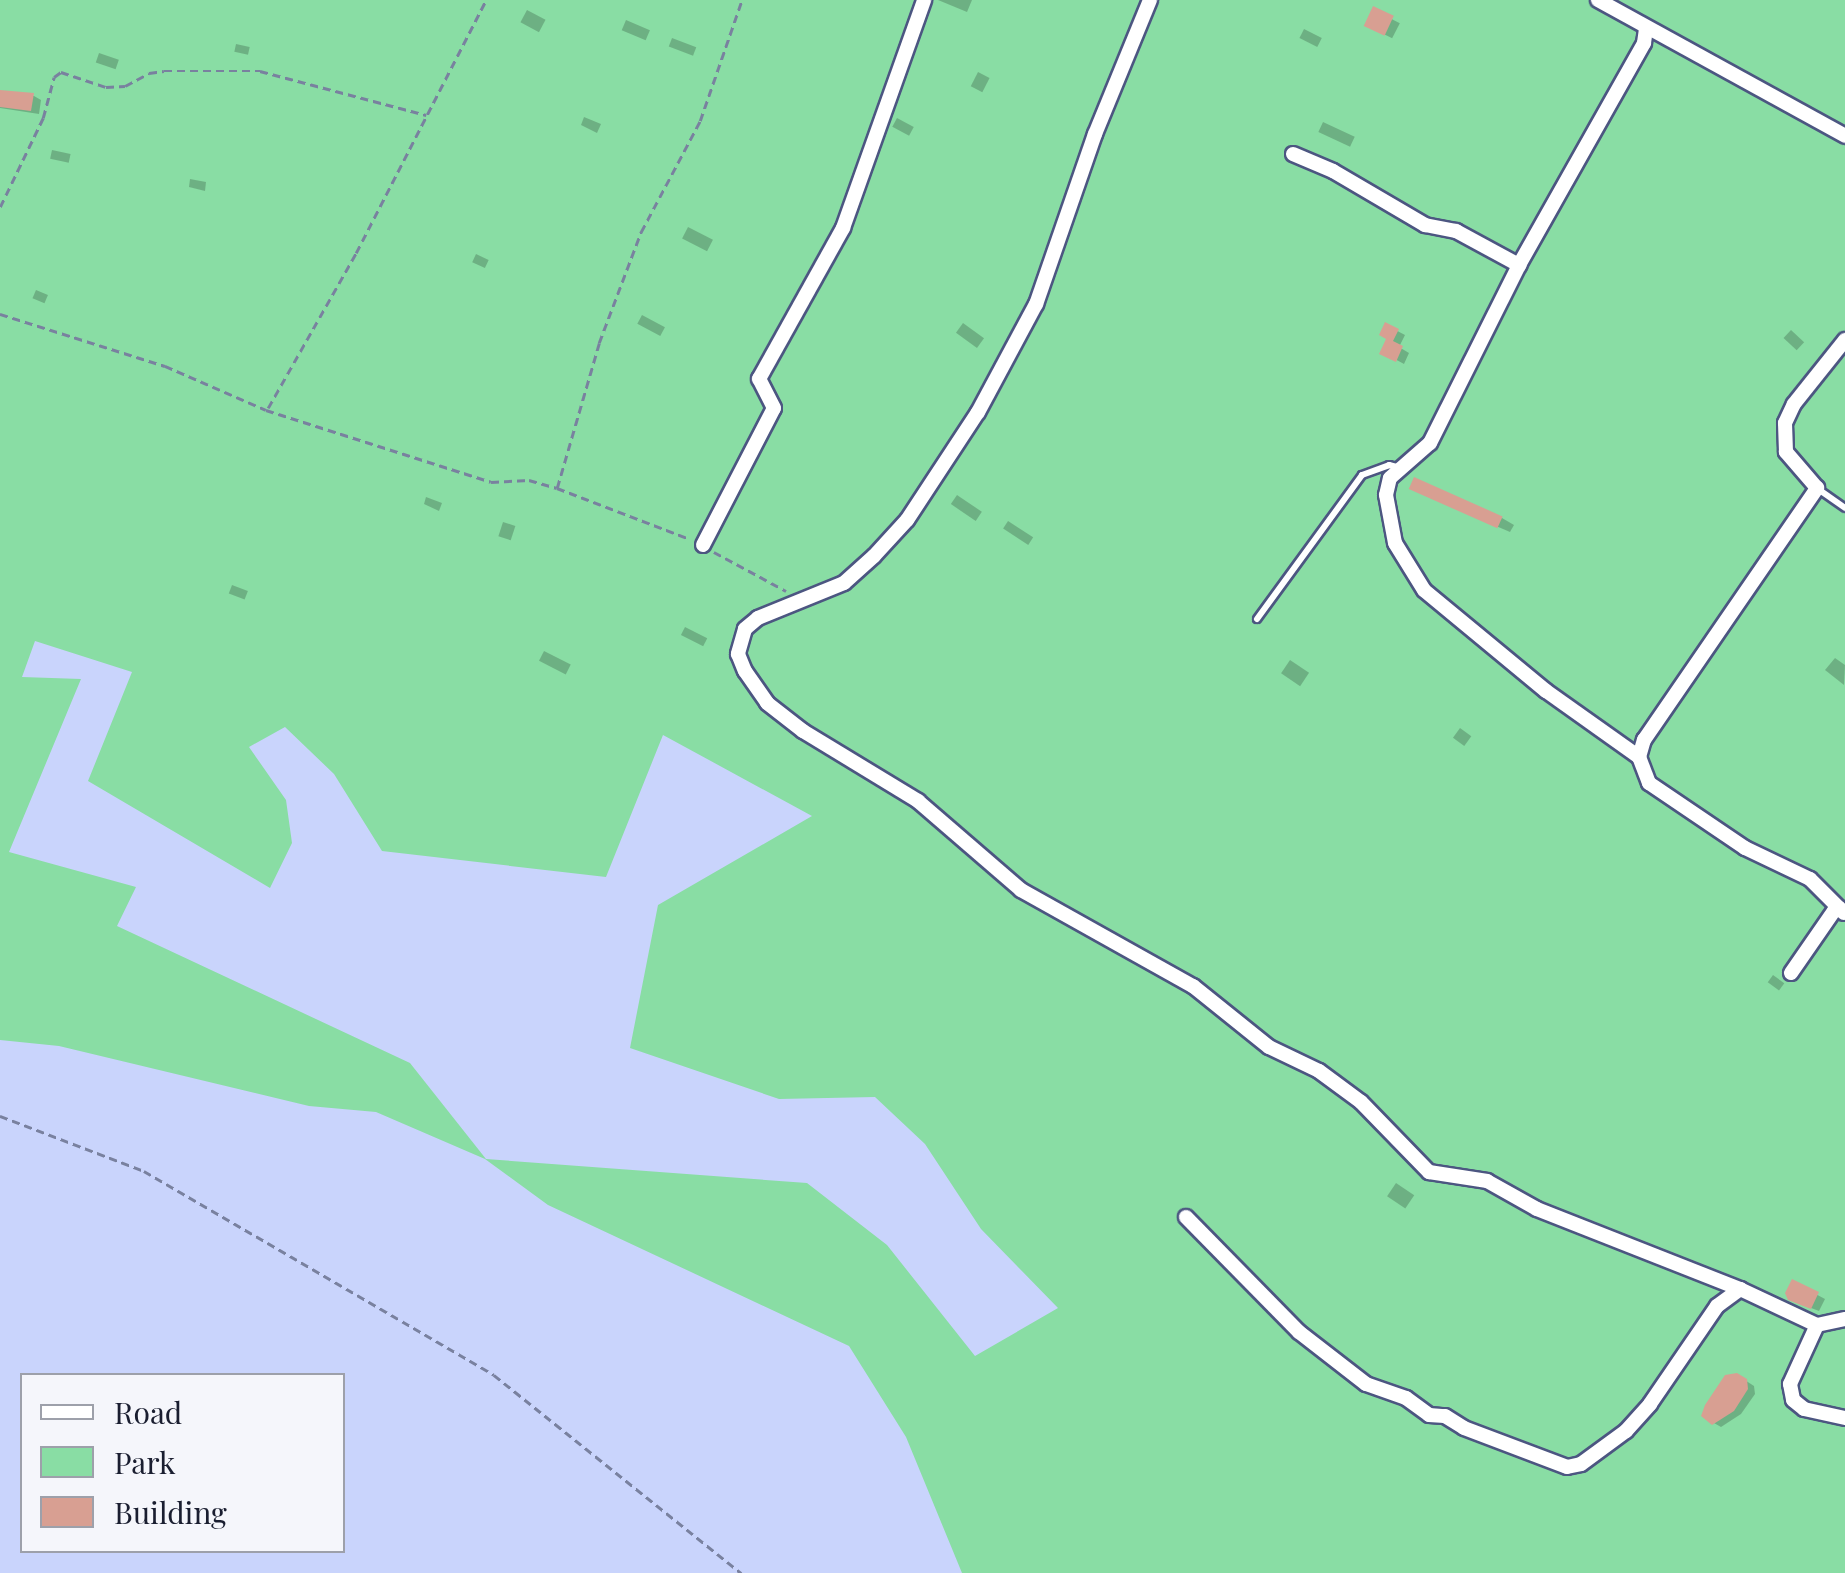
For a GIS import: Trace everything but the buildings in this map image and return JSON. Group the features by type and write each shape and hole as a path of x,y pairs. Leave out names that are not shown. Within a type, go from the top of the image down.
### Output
{"street":[{"path":"703,545 774,408 759,379 843,228 924,0"},
{"path":"1150,0 1095,134 1036,304 978,412 907,520 874,556 844,583 745,629 738,654 767,703 803,730 918,801 1021,890 1193,986 1269,1047 1319,1071 1361,1102 1429,1172 1486,1181 1537,1209 1740,1289 1817,1325 1845,1319"},
{"path":"1598,0 1630,7 1646,28 1845,136"},
{"path":"1646,28 1644,43 1519,265 1430,443 1390,478 1386,495 1395,543 1424,590 1546,691 1638,757 1649,782 1745,848 1810,879 1842,910 1792,973"},
{"path":"1293,154 1333,171 1425,225 1456,231 1519,265"},
{"path":"1638,757 1644,740 1816,488 1786,452 1785,423 1794,404 1845,340"},
{"path":"1186,1217 1287,1320 1366,1384 1406,1398 1429,1415 1445,1416 1464,1428 1567,1466 1580,1464 1626,1430 1650,1404 1717,1306 1740,1289"},
{"path":"1817,1325 1790,1384 1793,1400 1804,1410 1845,1418"}],"lane":[{"path":"1256,618 1362,475 1389,465 1405,468"},
{"path":"1816,488 1845,508"}],"path":[{"path":"266,410 356,253 486,0"},
{"path":"557,488 599,343 642,232 700,120 742,0"},
{"path":"0,207 42,118 54,77 61,72 106,87 125,86 149,73 164,71 260,72 426,115"},
{"path":"0,314 166,366 266,410 492,482 529,480 557,488 703,545 799,601"},
{"path":"0,1116 144,1171 494,1375 741,1573"}],"green space":[{"path":"0,0 1845,0 1845,1573 962,1573 906,1437 849,1346 548,1205 485,1159 376,1112 309,1106 59,1046 0,1040","holes":["35,641 132,672 88,781 270,888 292,843 286,800 249,747 285,727 334,774 382,851 606,877 663,735 812,816 658,905 630,1048 779,1099 875,1097 925,1144 981,1229 1058,1308 975,1356 887,1245 807,1183 486,1159 410,1063 117,926 136,887 9,852 81,679 22,677"]}]}
